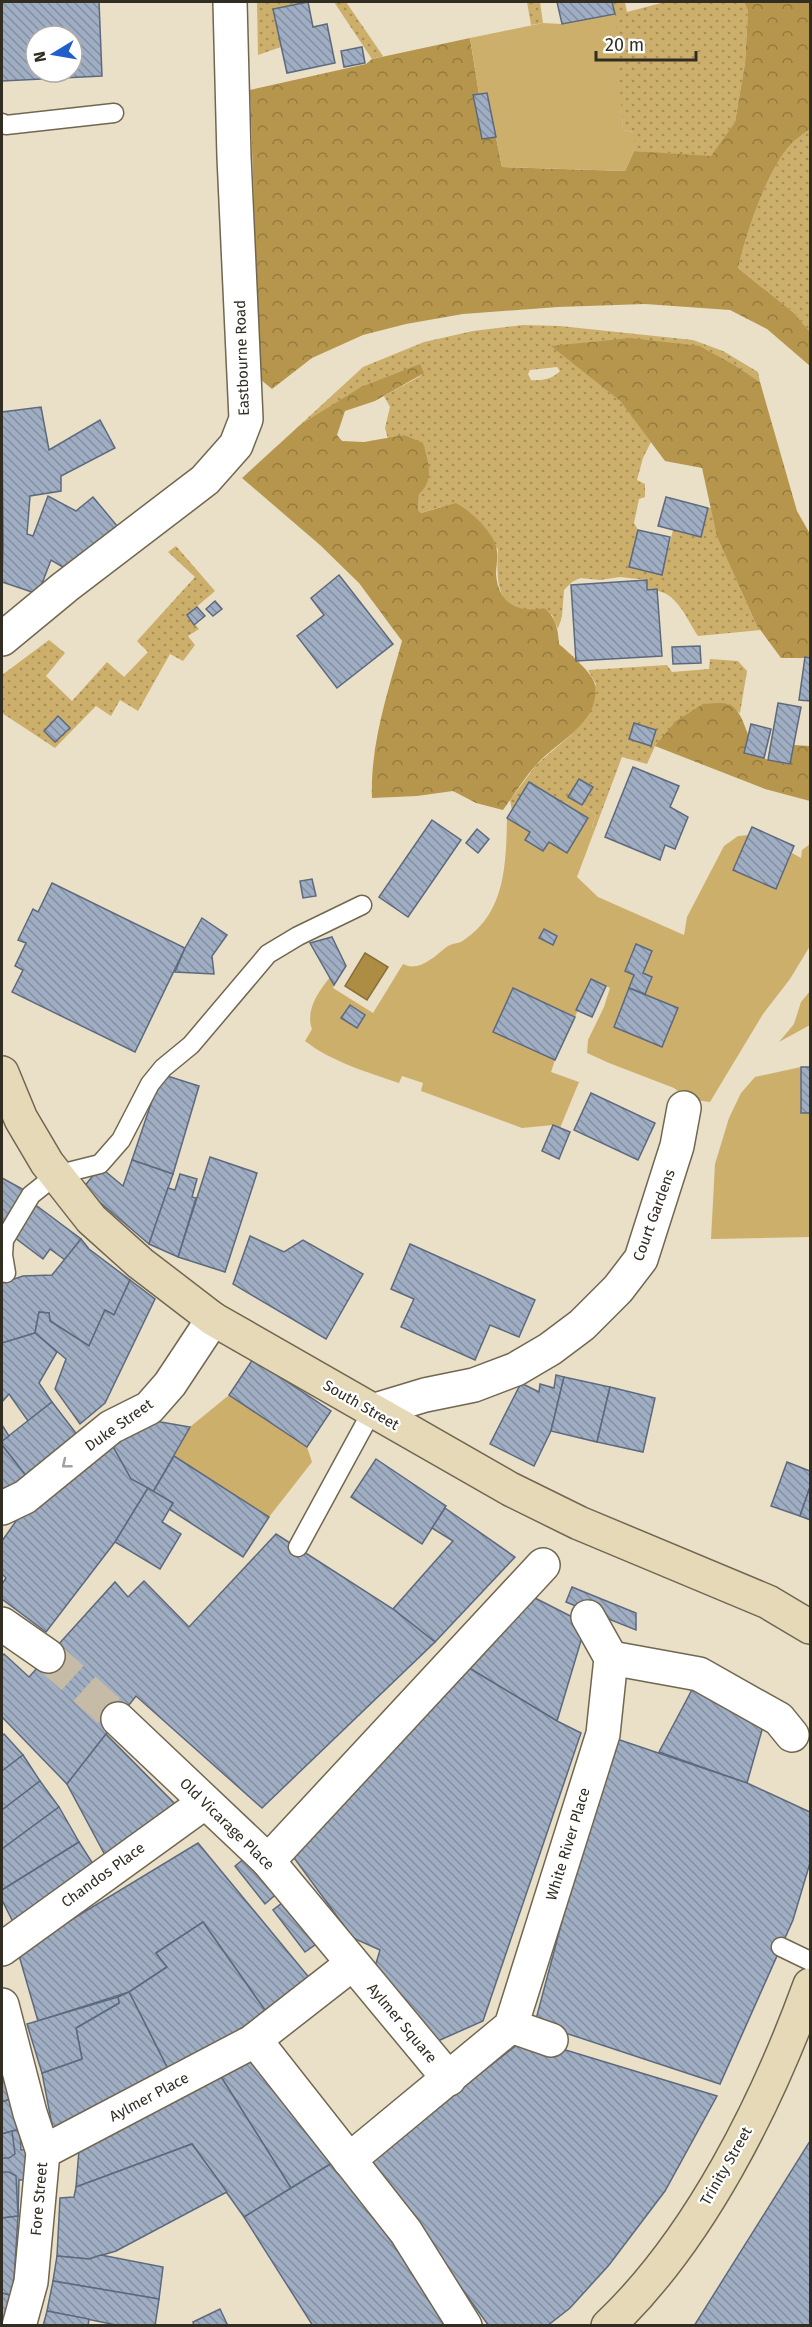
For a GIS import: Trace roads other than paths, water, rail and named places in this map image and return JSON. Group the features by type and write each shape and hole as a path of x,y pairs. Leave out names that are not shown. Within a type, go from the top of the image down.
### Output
{"street":[{"name":"Eastbourne Road","path":"2,639 65,587 205,480 236,445 246,419 234,158 230,2"},
{"name":"South Street","path":"2,1073 11,1120 91,1219 140,1263 213,1319 520,1494 579,1523 768,1602 810,1627"},
{"name":"Court Gardens","path":"372,1411 425,1395 474,1385 516,1369 550,1349 582,1325 618,1289 641,1259 677,1146 684,1107"},
{"name":"Duke Street","path":"2,1508 25,1497 111,1427 149,1408 170,1384 213,1319"},
{"path":"268,1861 543,1565"},
{"path":"594,1621 611,1658 699,1674 779,1719 792,1736"},
{"path":"2,1624 48,1656"},
{"name":"White River Place","path":"512,2026 603,1734 611,1658"},
{"name":"Old Vicarage Place","path":"118,1719 204,1803 268,1861 352,1964"},
{"name":"Chandos Place","path":"2,1949 204,1803"},
{"path":"352,1964 255,2040 406,2232 466,2321"},
{"name":"Aylmer Square","path":"352,1964 449,2079"},
{"name":"Trinity Street","path":"608,2325 636,2300 667,2261 695,2220 751,2123 808,2000"},
{"name":"Fore Street","path":"2,2005 30,2113 43,2152 31,2282 20,2325"},
{"path":"349,2160 512,2026 551,2040"},
{"name":"Aylmer Place","path":"43,2152 255,2040"}],"lane":[{"path":"2,123 6,125 114,113"},
{"path":"6,1273 3,1255 4,1239 32,1195 56,1175 100,1164 121,1140 150,1084 163,1068 191,1045 268,954 298,936 362,905"},
{"path":"298,1547 372,1411"},
{"path":"781,1947 810,1961"}],"tunnel":[{"path":"48,1656 118,1719"}]}
